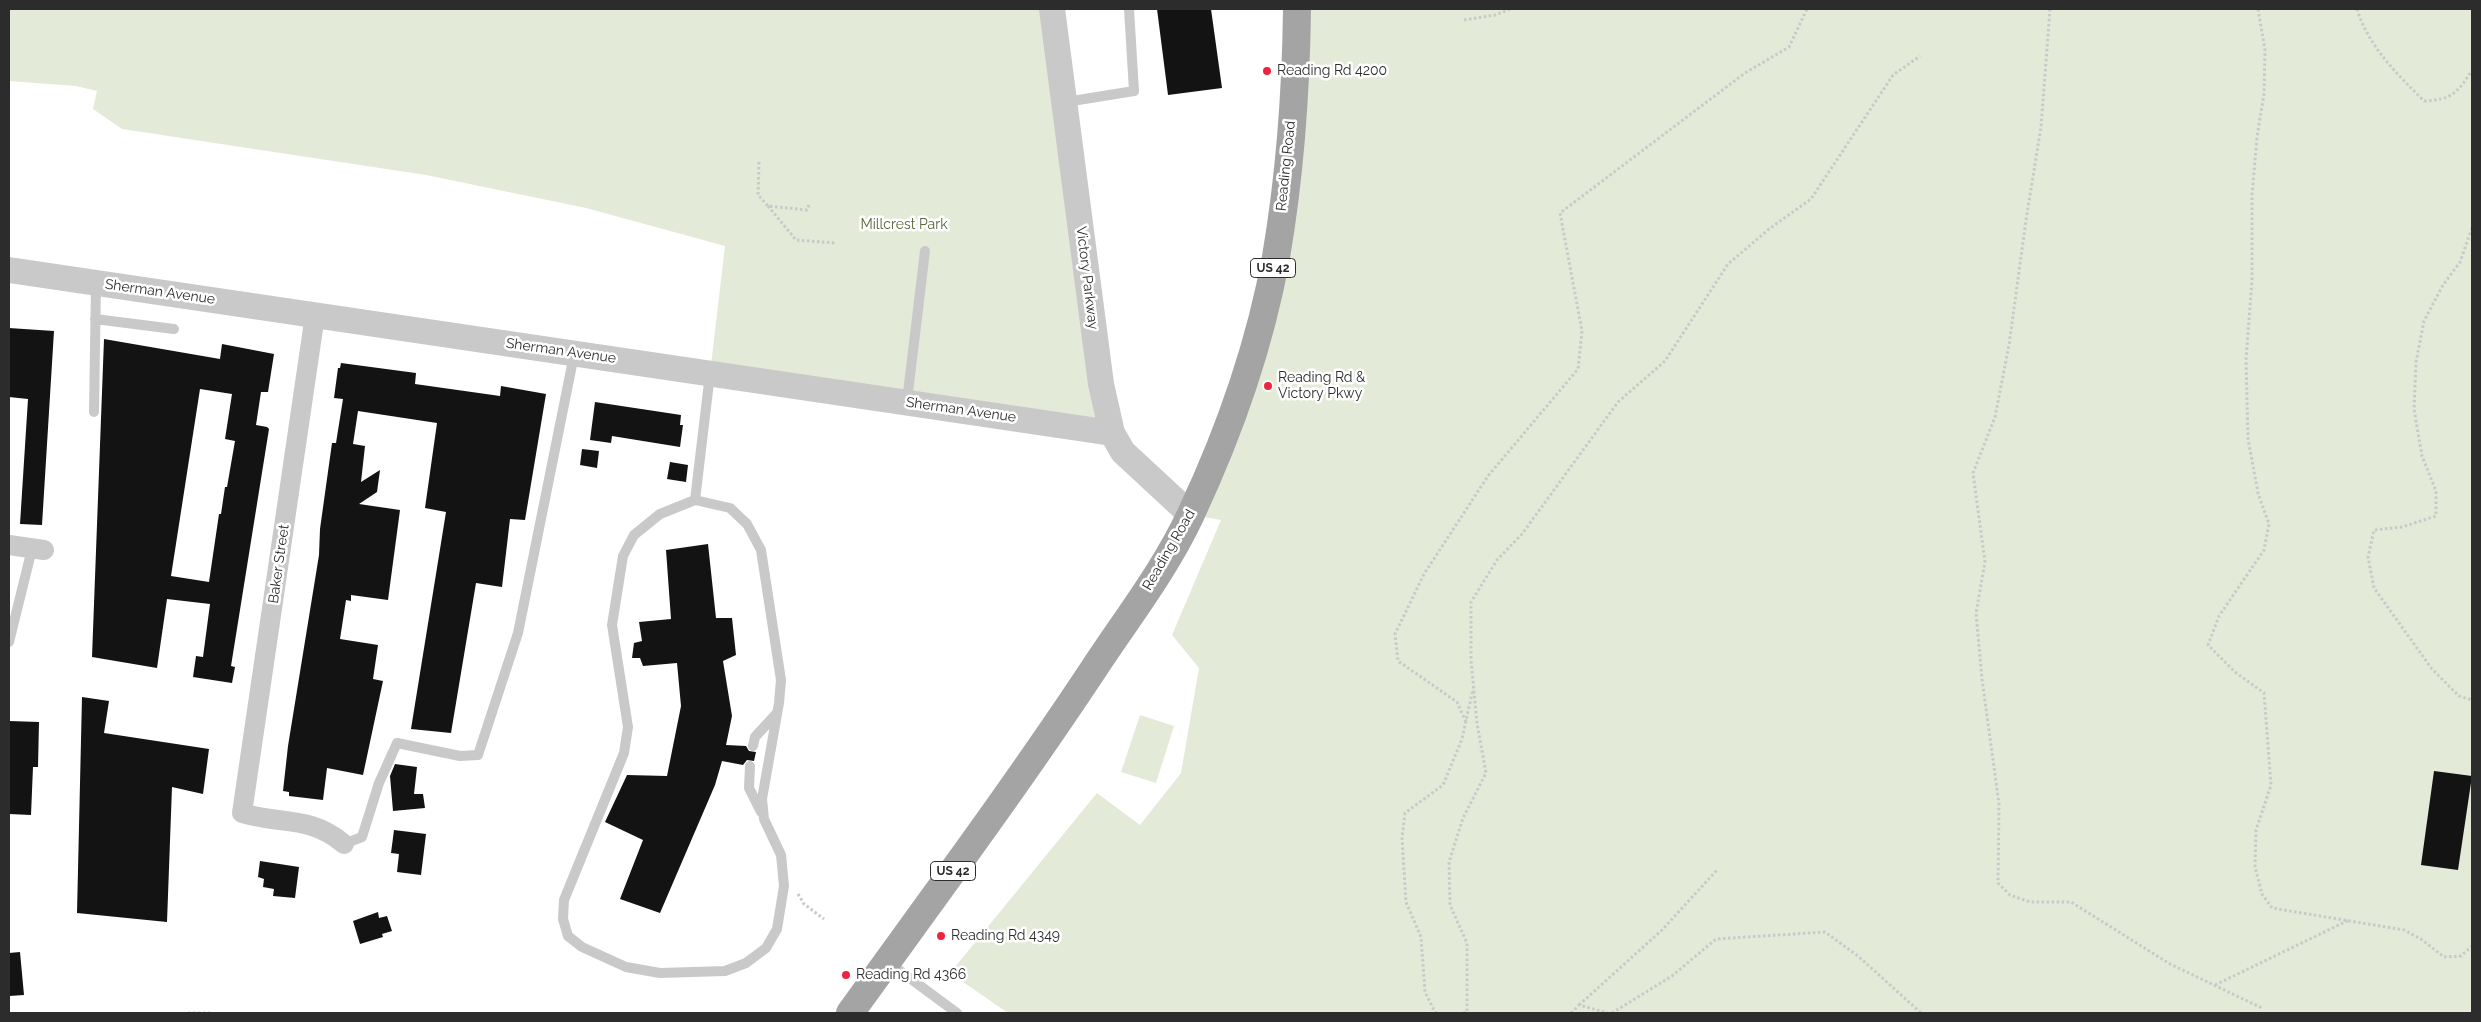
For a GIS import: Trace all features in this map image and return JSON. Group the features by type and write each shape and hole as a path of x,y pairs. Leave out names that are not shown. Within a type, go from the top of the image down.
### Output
{"main road":[{"name":"Reading Road","path":"850,1013 1054,728 1166,561 1191,515 1224,435 1253,352 1276,258 1291,119 1297,9"}],"street":[{"name":"Victory Parkway","path":"1052,9 1101,384 1112,433 1123,452 1191,515"},
{"name":"Sherman Avenue","path":"9,270 1112,433"},
{"name":"Baker Street","path":"315,315 242,813 318,827 332,834 344,844"},
{"path":"9,545 38,549"}],"lane":[{"path":"1065,102 1134,92 1129,9"},
{"path":"907,402 925,251"},
{"path":"94,412 96,282"},
{"path":"95,319 174,329"},
{"path":"344,844 362,837 379,783 397,744 460,756 478,755 518,633 574,353"},
{"path":"694,500 710,373"},
{"path":"750,766 749,788 781,855 784,886 777,929 766,948 746,963 725,971 660,973 626,967 582,947 568,936 563,919 564,900 624,753 628,727 612,625 623,556 634,535 660,514 694,500 730,508 747,524 760,550 781,680 762,798 764,819"},
{"path":"9,642 38,549"},
{"path":"754,746 755,737 777,712"},
{"path":"887,962 957,1013"}],"path":[{"path":"1464,20 1495,15 1510,9"},
{"path":"1466,722 1457,702 1398,661 1395,634 1424,574 1488,476 1578,369 1582,331 1560,213 1745,73 1789,47 1807,9"},
{"path":"2050,9 2041,127 2009,345 1995,416 1973,472 1985,562 1976,613 1982,679 1999,804 1998,883 2010,895 2030,902 2071,902 2170,964 2262,1008"},
{"path":"2258,9 2265,50 2264,94 2256,137 2252,195 2252,280 2246,360 2248,439 2258,493 2269,524 2264,550 2219,616 2208,645 2235,672 2264,693 2271,785 2256,830 2255,867 2262,894 2272,908 2404,930 2421,939 2444,957 2461,956 2472,946"},
{"path":"2357,9 2364,30 2388,64 2424,101 2444,100 2464,84 2472,70"},
{"path":"1464,1013 1466,1012 1467,943 1450,905 1449,862 1463,818 1486,773 1477,723 1471,660 1471,602 1497,560 1522,534 1618,402 1665,361 1728,264 1770,229 1812,199 1893,75 1920,56"},
{"path":"759,162 758,195 796,240 835,242"},
{"path":"768,206 807,210 809,205"},
{"path":"2472,228 2460,262 2443,285 2424,321 2416,362 2414,409 2422,456 2436,491 2436,516 2402,527 2374,530 2368,557 2374,588 2397,622 2432,669 2459,696 2472,700"},
{"path":"1437,1013 1425,992 1421,937 1406,902 1402,838 1405,813 1442,785 1462,739 1474,686"},
{"path":"1571,1013 1662,930 1717,870"},
{"path":"784,886 794,888 804,904 824,919"},
{"path":"2215,985 2349,920"},
{"path":"1612,1013 1672,976 1716,939 1825,932 1858,956 1922,1013"},
{"path":"1579,1005 1608,1013"},
{"path":"188,1013 210,1013"}],"green space":[{"name":"Millcrest Park","path":"9,9 1052,9 1112,433 710,373 725,246 586,208 426,175 122,129 93,109 97,91 76,86 9,81"},
{"path":"1297,9 2472,9 2472,1013 1008,1013 950,973 1097,793 1140,825 1181,773 1199,668 1172,635 1221,520 1191,515 1253,352"},
{"path":"1140,715 1174,726 1156,783 1121,772"}],"building":[{"path":"1157,9 1211,9 1222,88 1168,95"},
{"path":"9,328 54,331 42,525 20,524 28,399 9,397"},
{"path":"104,339 220,359 222,344 274,354 268,392 261,392 256,425 269,429 231,666 235,667 232,683 193,677 196,656 203,657 210,604 167,599 157,668 92,657","holes":["200,389 232,394 225,439 235,441 227,487 225,487 221,514 219,514 209,582 171,576"]},
{"path":"341,363 416,373 415,384 500,396 501,386 546,394 525,520 510,519 502,587 476,583 451,733 411,729 446,512 425,508 437,423 358,411 353,444 365,446 361,482 380,470 377,492 359,504 400,510 388,600 351,595 351,601 346,600 340,639 378,645 373,679 383,681 363,775 327,768 323,800 289,796 289,792 283,791 288,746 319,555 320,529 332,443 336,443 343,399 334,398 338,368 340,368"},
{"path":"595,402 681,415 680,425 683,425 680,447 612,436 611,443 590,440"},
{"path":"582,449 599,451 597,468 580,465"},
{"path":"670,462 688,465 686,482 667,479"},
{"path":"708,544 716,618 732,618 736,655 723,661 732,716 726,745 746,746 749,751 756,752 754,761 747,760 743,765 722,761 715,785 660,913 620,899 643,840 605,822 627,775 667,776 681,706 677,663 643,666 640,658 632,658 634,643 642,641 639,622 671,619 666,550"},
{"path":"82,697 109,701 104,733 209,749 203,794 172,787 167,922 77,913"},
{"path":"9,721 39,722 38,767 33,767 31,815 9,814"},
{"path":"395,764 417,767 414,794 423,794 425,808 393,811 390,776"},
{"path":"2434,771 2472,776 2458,870 2421,865"},
{"path":"394,830 426,834 421,875 397,872 399,854 391,853"},
{"path":"260,861 299,867 295,898 273,896 274,889 263,887 264,879 258,877"},
{"path":"378,912 379,918 387,916 392,931 382,934 383,937 360,944 353,921"},
{"path":"20,952 24,995 9,996 9,953"}],"place":[{"name":"Reading Rd 4200","path":"1267,71"},
{"name":"Reading Rd & Victory Pkwy","path":"1268,386"},
{"name":"Reading Rd 4349","path":"941,936"},
{"name":"Reading Rd 4366","path":"846,975"}]}
